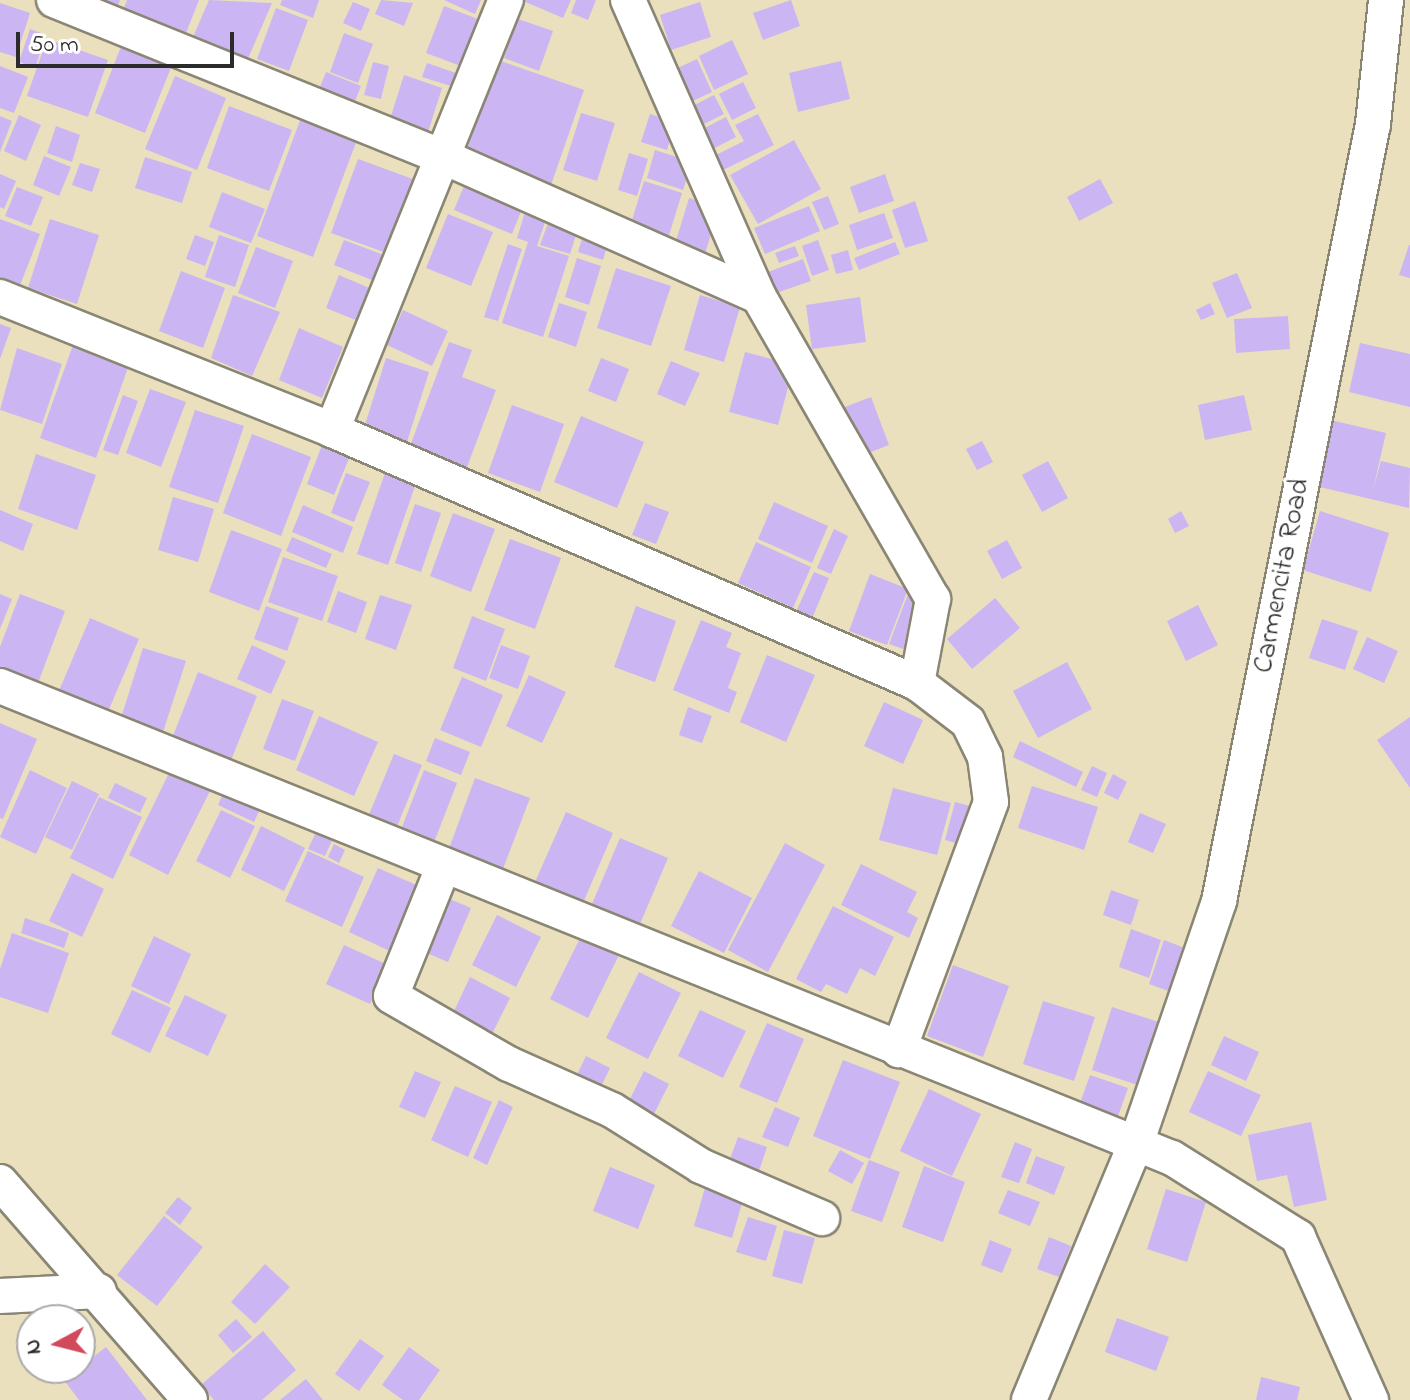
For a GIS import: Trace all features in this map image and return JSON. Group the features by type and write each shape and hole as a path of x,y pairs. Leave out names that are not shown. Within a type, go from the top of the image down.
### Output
{"street":[{"path":"54,0 446,158 759,297"},
{"path":"332,430 446,158 506,0"},
{"path":"628,0 759,297 933,599 917,683"},
{"name":"Carmencita Road","path":"1029,1400 1137,1141 1219,901 1373,124 1386,0"},
{"path":"0,297 332,430 917,683 968,722 985,757 991,802 899,1050"},
{"path":"0,686 899,1050 1137,1141 1298,1237 1371,1400"},
{"path":"444,865 391,996 509,1064 612,1110 701,1166 822,1218"},
{"path":"0,1182 99,1291 190,1400"},
{"path":"0,1296 99,1291"}],"building":[{"path":"81,0 120,0 115,13"},
{"path":"127,0 199,0 184,38 122,13"},
{"path":"209,0 272,3 247,61 193,37"},
{"path":"282,0 319,0 313,18 280,5"},
{"path":"381,0 413,3 404,26 375,14"},
{"path":"444,0 481,0 475,14"},
{"path":"521,0 571,0 563,18"},
{"path":"576,0 596,0 588,20 571,13"},
{"path":"791,0 800,26 763,40 753,13"},
{"path":"353,2 370,9 361,31 343,23"},
{"path":"700,2 711,37 671,50 660,15"},
{"path":"0,3 30,13 16,57 0,52"},
{"path":"444,6 483,21 466,68 426,53"},
{"path":"276,8 308,20 289,71 257,59"},
{"path":"518,19 553,31 539,71 504,58"},
{"path":"30,29 46,35 35,68 19,62"},
{"path":"344,33 373,44 358,83 330,72"},
{"path":"47,39 108,60 88,117 27,96"},
{"path":"732,40 748,74 714,90 699,56"},
{"path":"122,44 172,65 145,133 95,113"},
{"path":"697,59 712,92 682,106 667,73"},
{"path":"498,60 584,90 551,185 465,155"},
{"path":"841,61 850,99 798,112 789,73"},
{"path":"373,62 389,66 381,99 364,95"},
{"path":"427,63 456,73 451,86 422,77"},
{"path":"0,66 28,77 14,113 0,108"},
{"path":"326,72 361,86 353,106 318,92"},
{"path":"404,75 442,88 428,132 390,119"},
{"path":"175,76 226,98 197,170 145,149"},
{"path":"743,82 756,108 732,120 719,94"},
{"path":"714,95 724,114 692,130 683,111"},
{"path":"229,106 292,130 269,191 207,168"},
{"path":"581,113 615,123 597,181 563,170"},
{"path":"650,114 675,122 667,150 641,142"},
{"path":"758,114 774,145 721,171 714,156 744,141 735,125"},
{"path":"19,115 41,125 26,161 4,151"},
{"path":"302,115 358,137 313,257 257,236"},
{"path":"0,116 12,121 0,152"},
{"path":"726,117 736,137 705,153 695,133"},
{"path":"56,126 80,135 72,162 47,153"},
{"path":"794,140 821,189 758,224 730,175"},
{"path":"655,150 692,162 683,190 647,178"},
{"path":"629,153 648,159 637,196 618,190"},
{"path":"44,156 71,167 59,196 33,185"},
{"path":"145,157 192,172 182,203 135,188"},
{"path":"358,159 421,182 395,256 331,233"},
{"path":"80,163 100,169 92,192 72,185"},
{"path":"0,174 16,181 4,209 0,207"},
{"path":"885,174 894,201 859,213 850,187"},
{"path":"1100,179 1113,203 1079,221 1067,197"},
{"path":"644,181 682,193 666,245 628,233"},
{"path":"464,186 522,209 512,234 454,210"},
{"path":"17,187 43,197 31,226 5,216"},
{"path":"222,192 265,209 251,243 209,227"},
{"path":"828,196 839,224 824,230 812,202"},
{"path":"689,198 719,208 705,254 675,244"},
{"path":"915,201 928,241 905,248 892,210"},
{"path":"809,206 820,231 765,254 754,228"},
{"path":"525,212 546,219 537,246 569,256 543,337 502,323 528,242 517,238"},
{"path":"884,213 893,238 857,250 849,225"},
{"path":"448,214 493,232 471,286 426,268"},
{"path":"0,219 40,234 17,293 0,287"},
{"path":"50,219 99,235 77,304 28,288"},
{"path":"548,223 577,232 570,254 540,245"},
{"path":"584,232 609,240 603,260 578,252"},
{"path":"195,235 214,242 205,266 186,259"},
{"path":"219,235 249,245 235,287 205,277"},
{"path":"344,240 397,260 387,286 334,265"},
{"path":"818,240 829,270 812,276 802,246"},
{"path":"895,242 900,254 859,270 854,258"},
{"path":"508,244 522,249 498,321 484,317"},
{"path":"1410,245 1410,278 1399,275"},
{"path":"795,246 799,256 779,263 775,253"},
{"path":"256,247 293,261 275,308 238,293"},
{"path":"848,250 853,270 836,274 831,255"},
{"path":"577,258 601,266 589,305 565,297"},
{"path":"803,259 811,281 776,293 768,272"},
{"path":"616,268 671,286 651,346 597,328"},
{"path":"181,271 225,288 203,348 159,331"},
{"path":"1237,273 1252,308 1227,318 1212,283"},
{"path":"339,275 376,291 363,323 326,308"},
{"path":"233,295 280,312 252,376 211,358"},
{"path":"700,295 740,307 724,362 684,350"},
{"path":"860,297 866,342 812,349 806,305"},
{"path":"559,303 587,312 576,347 548,337"},
{"path":"1210,303 1215,314 1201,320 1196,310"},
{"path":"403,310 448,331 432,366 387,345"},
{"path":"1288,316 1290,349 1236,353 1234,319"},
{"path":"0,324 11,328 0,359"},
{"path":"299,328 343,347 322,398 279,380"},
{"path":"74,342 130,362 96,458 40,438"},
{"path":"449,342 472,350 462,377 496,390 467,467 410,446"},
{"path":"1360,343 1410,354 1410,407 1349,392"},
{"path":"17,348 62,364 42,424 0,410"},
{"path":"745,352 794,365 778,425 729,412"},
{"path":"386,358 429,372 407,442 364,428"},
{"path":"601,358 629,369 616,402 588,391"},
{"path":"671,361 700,373 685,406 657,394"},
{"path":"150,389 186,402 161,467 126,453"},
{"path":"123,395 138,401 118,455 103,450"},
{"path":"1244,395 1252,430 1205,440 1198,405"},
{"path":"871,397 889,445 858,457 840,409"},
{"path":"512,405 564,424 540,492 488,473"},
{"path":"195,410 244,426 218,503 169,487"},
{"path":"581,416 644,442 617,508 554,482"},
{"path":"1322,418 1386,433 1373,490 1381,461 1410,468 1409,508 1307,484"},
{"path":"252,434 311,457 281,536 223,513"},
{"path":"324,440 352,451 334,495 307,484"},
{"path":"982,441 993,462 977,470 966,449"},
{"path":"36,454 96,475 77,530 18,509"},
{"path":"1048,461 1068,498 1042,512 1022,475"},
{"path":"346,473 370,482 354,522 331,513"},
{"path":"385,473 416,483 388,565 357,554"},
{"path":"173,497 214,509 198,562 158,550"},
{"path":"774,502 828,526 812,563 758,539"},
{"path":"645,503 669,512 656,544 632,535"},
{"path":"415,504 441,513 421,572 395,563"},
{"path":"303,505 353,527 343,553 292,532"},
{"path":"0,510 33,524 23,551 0,541"},
{"path":"1181,511 1189,526 1175,533 1168,519"},
{"path":"1320,511 1389,533 1371,592 1303,570"},
{"path":"453,513 495,529 471,592 430,576"},
{"path":"834,529 848,536 831,574 817,568"},
{"path":"231,530 282,549 259,611 209,592"},
{"path":"292,537 332,554 326,568 286,551"},
{"path":"510,539 561,558 535,629 484,610"},
{"path":"1007,540 1022,568 1002,579 987,551"},
{"path":"756,542 811,567 793,608 738,583"},
{"path":"283,557 338,576 322,621 268,602"},
{"path":"814,572 829,578 811,621 795,614"},
{"path":"870,574 908,589 887,645 849,631"},
{"path":"338,591 367,602 356,633 327,622"},
{"path":"0,594 12,599 0,629"},
{"path":"20,594 65,611 38,683 0,669 0,647"},
{"path":"908,594 928,601 909,651 889,644"},
{"path":"380,595 412,605 396,650 365,639"},
{"path":"995,598 1020,628 972,669 947,639"},
{"path":"1198,605 1218,645 1186,661 1167,621"},
{"path":"266,606 299,618 287,651 254,639"},
{"path":"636,606 676,621 655,682 614,667"},
{"path":"472,616 505,629 486,681 453,668"},
{"path":"90,618 139,639 107,714 58,693"},
{"path":"1322,619 1358,631 1345,670 1309,658"},
{"path":"701,620 732,633 726,647 741,653 728,688 737,692 729,713 673,690"},
{"path":"1367,637 1398,651 1384,683 1353,669"},
{"path":"252,645 286,661 271,694 237,679"},
{"path":"501,645 530,656 518,689 489,678"},
{"path":"143,648 186,661 163,732 121,718"},
{"path":"767,655 815,675 786,742 740,722"},
{"path":"1067,662 1092,709 1038,738 1013,691"},
{"path":"198,672 257,696 229,765 171,741"},
{"path":"529,675 566,692 542,743 506,726"},
{"path":"462,677 503,695 481,747 440,730"},
{"path":"282,699 314,711 295,761 263,749"},
{"path":"884,702 923,720 903,764 864,746"},
{"path":"688,707 712,716 702,743 679,735"},
{"path":"319,716 378,742 354,796 296,770"},
{"path":"1410,717 1410,788 1377,740"},
{"path":"0,723 37,739 3,819 0,818"},
{"path":"435,738 470,752 461,775 426,761"},
{"path":"1020,741 1083,772 1076,787 1013,757"},
{"path":"394,754 422,765 396,829 368,817"},
{"path":"1092,766 1107,773 1097,797 1081,790"},
{"path":"30,770 67,788 36,854 0,837"},
{"path":"424,770 457,783 433,845 400,832"},
{"path":"170,771 210,791 168,875 129,855"},
{"path":"1113,774 1127,782 1118,800 1104,793"},
{"path":"475,778 530,798 501,874 447,854"},
{"path":"72,781 99,794 72,850 45,837"},
{"path":"115,783 147,798 140,813 108,798"},
{"path":"227,785 263,803 254,822 218,805"},
{"path":"1032,786 1098,807 1084,850 1018,828"},
{"path":"893,788 951,803 937,855 879,840"},
{"path":"99,797 142,817 113,879 70,858"},
{"path":"955,802 974,807 963,845 945,840"},
{"path":"221,810 255,826 230,878 196,861"},
{"path":"566,812 613,833 583,903 535,882"},
{"path":"1140,813 1166,824 1153,853 1128,842"},
{"path":"261,826 305,848 284,891 241,870"},
{"path":"317,830 333,838 325,856 308,849"},
{"path":"620,838 668,858 640,924 592,904"},
{"path":"785,843 825,865 768,972 728,950"},
{"path":"334,844 345,850 339,863 328,857"},
{"path":"308,851 364,877 342,927 285,901"},
{"path":"861,864 917,892 907,912 918,918 909,938 841,905"},
{"path":"378,868 423,888 394,953 349,932"},
{"path":"699,871 752,898 724,953 671,926"},
{"path":"72,873 104,889 82,937 49,921"},
{"path":"1111,890 1139,900 1131,925 1103,915"},
{"path":"438,894 471,908 448,962 415,948"},
{"path":"833,906 894,937 875,976 860,968 847,994 826,984 821,992 796,979"},
{"path":"497,915 541,937 516,987 472,965"},
{"path":"25,918 69,933 64,948 21,933"},
{"path":"1131,929 1161,940 1149,978 1119,967"},
{"path":"12,933 69,953 48,1013 0,997 0,969"},
{"path":"154,936 191,954 169,1004 131,986"},
{"path":"581,936 619,955 588,1018 550,999"},
{"path":"1164,940 1190,950 1174,993 1149,984"},
{"path":"344,945 388,965 370,1004 326,984"},
{"path":"953,965 1009,986 983,1057 927,1036"},
{"path":"639,972 681,993 648,1059 606,1038"},
{"path":"470,977 510,998 488,1042 449,1022"},
{"path":"132,990 171,1008 150,1053 111,1034"},
{"path":"185,995 227,1015 208,1056 165,1036"},
{"path":"1043,1001 1095,1017 1074,1081 1023,1064"},
{"path":"1112,1007 1162,1023 1141,1086 1092,1070"},
{"path":"700,1010 746,1031 723,1078 678,1056"},
{"path":"767,1023 804,1039 777,1103 739,1087"},
{"path":"1224,1036 1259,1052 1246,1081 1211,1065"},
{"path":"586,1056 610,1068 595,1099 571,1087"},
{"path":"843,1060 900,1082 870,1159 813,1136"},
{"path":"415,1071 441,1082 425,1118 399,1107"},
{"path":"644,1071 669,1084 654,1114 629,1101"},
{"path":"1208,1071 1261,1095 1241,1136 1189,1112"},
{"path":"1090,1075 1128,1088 1117,1119 1079,1106"},
{"path":"455,1086 492,1102 468,1157 431,1140"},
{"path":"929,1089 981,1114 952,1176 900,1151"},
{"path":"499,1100 513,1107 487,1165 473,1158"},
{"path":"775,1107 800,1118 788,1147 762,1137"},
{"path":"1311,1122 1327,1200 1294,1207 1287,1175 1257,1181 1248,1135"},
{"path":"738,1137 767,1147 757,1177 727,1167"},
{"path":"1015,1142 1032,1149 1019,1183 1001,1177"},
{"path":"840,1150 864,1163 852,1184 828,1171"},
{"path":"1036,1156 1065,1167 1054,1195 1026,1183"},
{"path":"869,1160 900,1172 882,1222 851,1211"},
{"path":"924,1166 965,1182 943,1242 902,1227"},
{"path":"610,1167 655,1185 638,1229 593,1211"},
{"path":"706,1184 744,1196 732,1238 694,1226"},
{"path":"1166,1189 1206,1202 1187,1262 1147,1249"},
{"path":"1008,1190 1040,1202 1030,1226 998,1213"},
{"path":"178,1197 192,1208 180,1225 165,1213"},
{"path":"164,1216 203,1247 157,1306 117,1275"},
{"path":"748,1217 777,1226 766,1261 736,1252"},
{"path":"784,1230 815,1238 802,1284 772,1276"},
{"path":"1049,1237 1071,1246 1059,1277 1037,1269"},
{"path":"990,1240 1012,1249 1002,1273 981,1265"},
{"path":"265,1264 290,1287 255,1324 231,1302"},
{"path":"1117,1318 1169,1337 1156,1371 1105,1352"},
{"path":"236,1319 252,1337 233,1353 218,1335"},
{"path":"263,1331 296,1370 262,1400 214,1400 201,1385"},
{"path":"360,1339 384,1356 359,1391 335,1374"},
{"path":"106,1347 147,1400 79,1400 67,1384 96,1384 96,1355"},
{"path":"409,1347 440,1370 419,1400 403,1400 382,1385"},
{"path":"1261,1377 1300,1387 1297,1400 1256,1400"},
{"path":"306,1379 323,1400 280,1400"}]}
